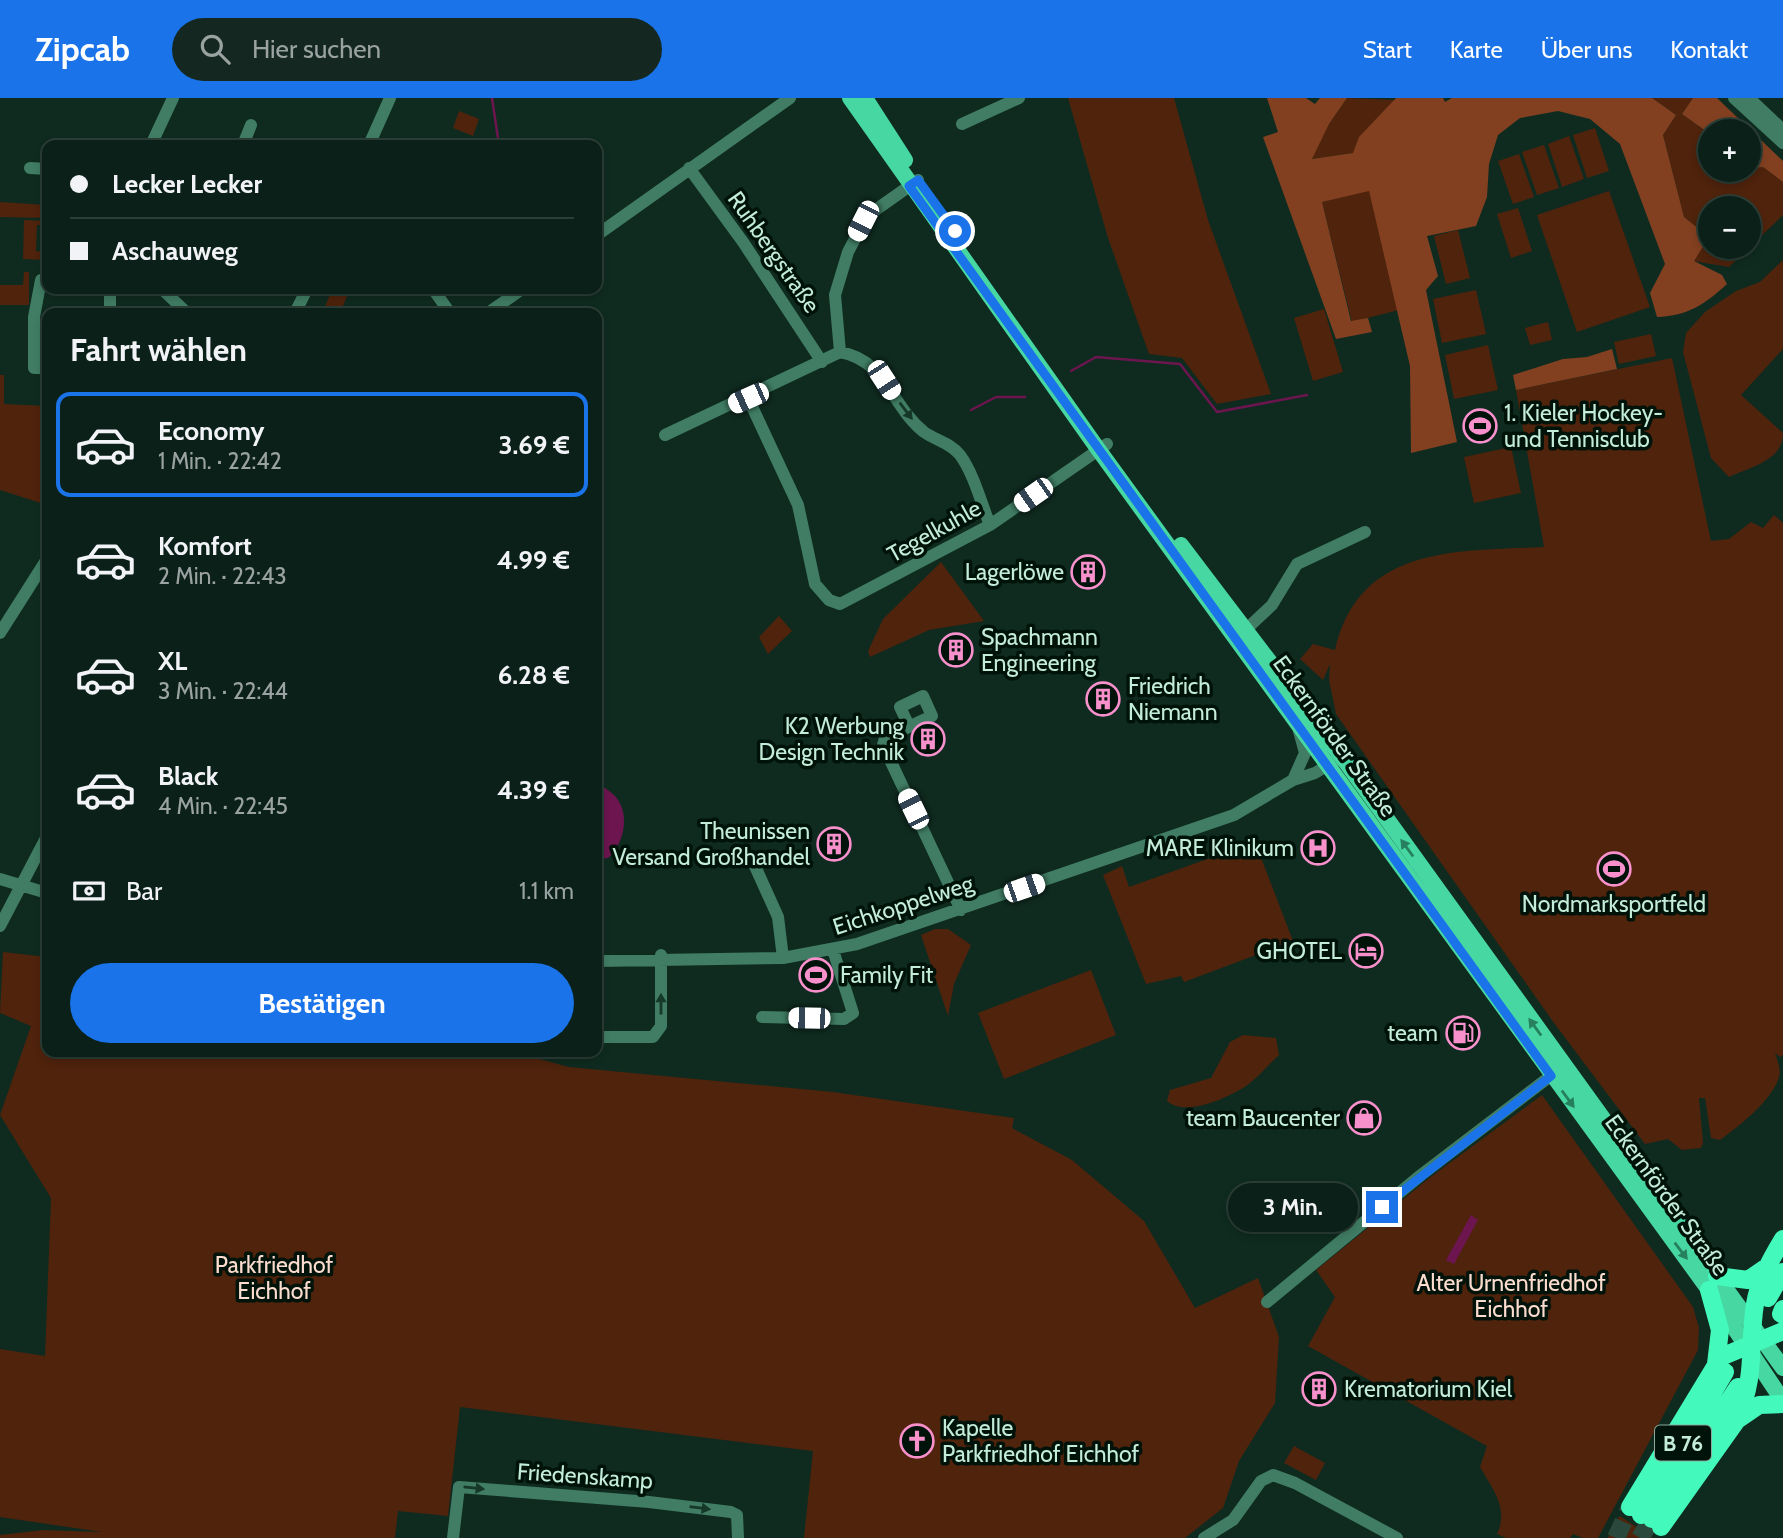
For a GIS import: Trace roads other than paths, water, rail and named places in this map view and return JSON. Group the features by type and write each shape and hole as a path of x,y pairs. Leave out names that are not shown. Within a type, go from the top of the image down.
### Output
{"highway":[{"path":"1768,1298 1783,1239"},
{"path":"1721,1368 1720,1330 1713,1283 1748,1280 1775,1269"},
{"path":"1737,1420 1750,1387 1755,1302 1775,1269"},
{"path":"1721,1368 1726,1353 1754,1342 1782,1318"},
{"name":"B 76","path":"1645,1518 1721,1368"},
{"name":"B 76","path":"1645,1518 1738,1387"},
{"path":"1645,1518 1737,1420 1759,1405 1783,1402"}],"main road":[{"name":"Eckernförder Straße","path":"850,98 914,183 1102,447 1332,756 1557,1072 1713,1283 1754,1342 1783,1402"},
{"name":"Eckernförder Straße","path":"865,98 914,183"},
{"name":"Eckernförder Straße","path":"1241,634 1296,720 1332,756"},
{"name":"Eckernförder Straße","path":"1754,1342 1783,1367"}],"street":[{"path":"157,140 173,98"},
{"path":"371,140 390,98"},
{"path":"602,231 790,98"},
{"path":"962,124 1019,98"},
{"path":"1734,98 1783,143"},
{"path":"1749,98 1783,130"},
{"path":"245,140 251,125"},
{"name":"Ruhbergstraße","path":"689,168 750,253 822,362"},
{"path":"30,169 42,169"},
{"path":"840,352 835,295 848,252 867,216 914,183"},
{"path":"41,280 34,317 34,368 42,368"},
{"path":"167,294 182,308"},
{"path":"495,308 515,294"},
{"path":"665,435 748,398 840,352 852,354 876,369 908,416 924,432 958,452 990,525"},
{"name":"Tegelkuhle","path":"748,398 798,505 815,584 828,600 840,604 990,525 1102,447"},
{"path":"1241,634 1272,605 1297,564 1365,532"},
{"path":"0,633 42,567"},
{"name":"Eichkoppelweg","path":"1293,780 1300,768 1305,747 1296,720"},
{"path":"909,726 885,738 883,745 961,910"},
{"name":"Eichkoppelweg","path":"1300,768 1332,756"},
{"name":"Eichkoppelweg","path":"602,961 783,958 833,950 961,910 1234,815 1332,756"},
{"path":"0,926 42,845"},
{"path":"754,864 778,917 783,958"},
{"path":"0,879 42,892"},
{"path":"762,1017 844,1019 853,1013 833,950"},
{"path":"602,1037 653,1037 657,1033 661,1026 661,958"},
{"path":"1267,1302 1421,1175 1557,1072"},
{"path":"1204,1538 1233,1520 1261,1481 1277,1475 1397,1538"},
{"name":"Friedenskamp","path":"453,1538 456,1488 459,1486 731,1512 737,1515 738,1538"}],"waterway":[{"path":"492,98 498,140"},
{"path":"1071,371 1096,357 1180,364 1217,412 1307,395"},
{"path":"971,410 996,397 1025,397"}],"tunnel":[{"path":"1616,1538 1630,1507"},
{"path":"1640,1538 1650,1522"}],"place":[{"name":"1. Kieler Hockey- und Tennisclub","path":"1480,426"},
{"name":"Lagerlöwe","path":"1088,572"},
{"name":"Spachmann Engineering","path":"956,650"},
{"name":"Friedrich Niemann","path":"1103,699"},
{"name":"K2 Werbung Design Technik","path":"928,739"},
{"name":"Theunissen Versand Großhandel","path":"834,844"},
{"name":"MARE Klinikum","path":"1318,848"},
{"name":"Nordmarksportfeld","path":"1614,869"},
{"name":"GHOTEL","path":"1366,951"},
{"name":"Family Fit","path":"816,975"},
{"name":"team","path":"1463,1033"},
{"name":"team Baucenter","path":"1364,1118"},
{"name":"Krematorium Kiel","path":"1319,1389"},
{"name":"Kapelle Parkfriedhof Eichhof","path":"917,1441"}],"park label":[{"name":"Parkfriedhof Eichhof","path":"274,1278"},
{"name":"Alter Urnenfriedhof Eichhof","path":"1511,1296"}]}
